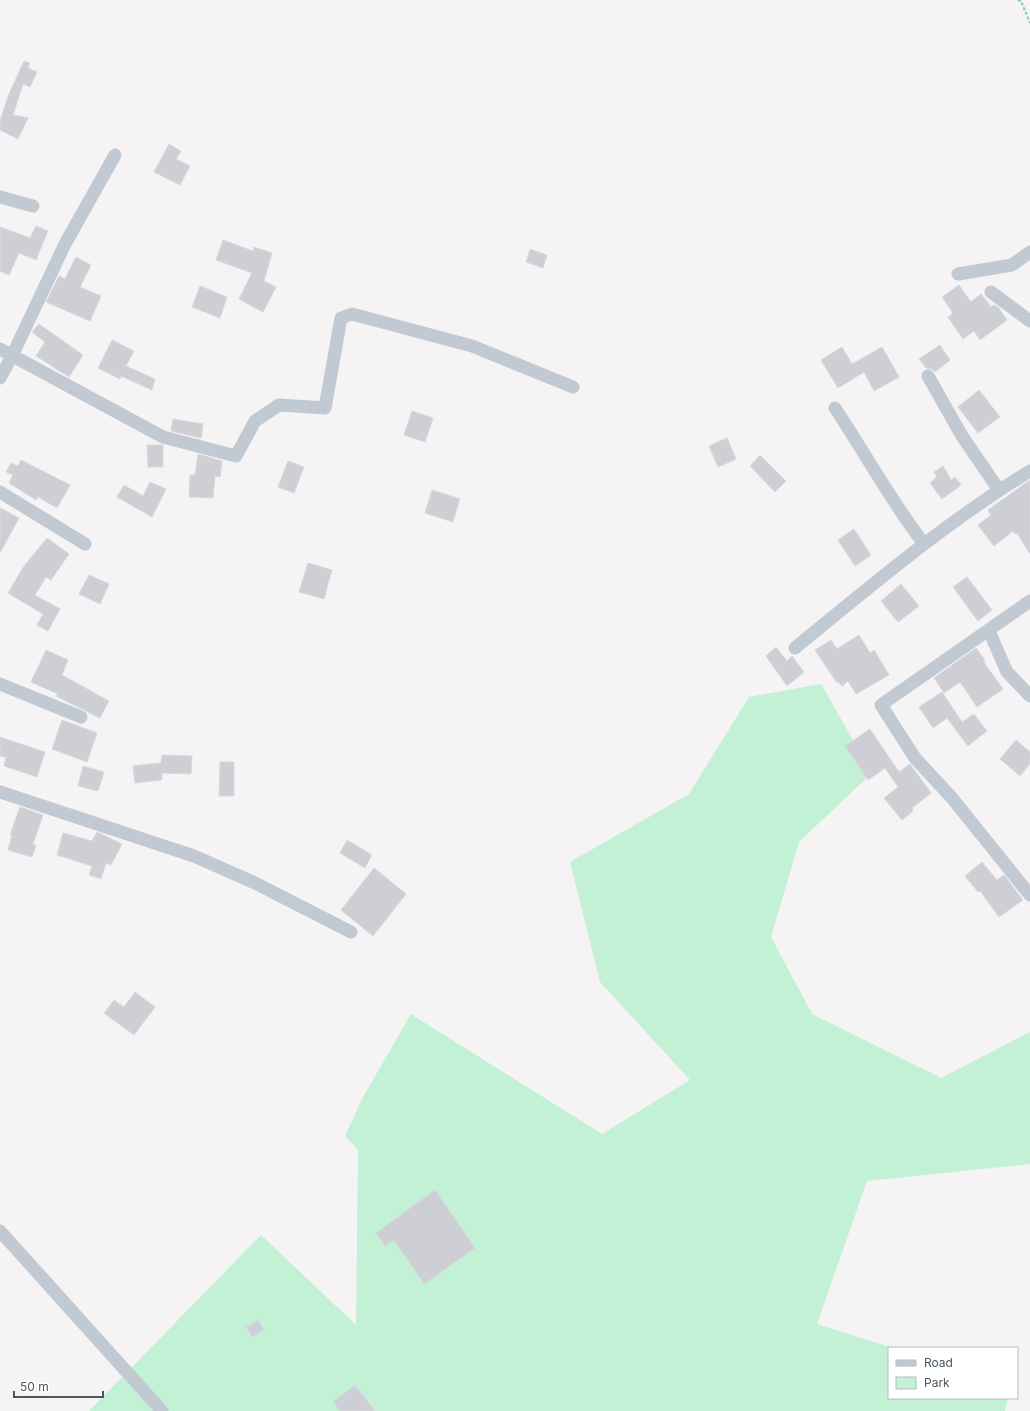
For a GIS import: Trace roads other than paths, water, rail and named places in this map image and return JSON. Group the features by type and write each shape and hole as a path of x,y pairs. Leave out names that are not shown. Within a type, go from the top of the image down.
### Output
{"street":[{"path":"0,378 65,244 115,156"},
{"path":"0,197 33,206"},
{"path":"958,274 1012,265 1030,252"},
{"path":"991,292 1030,322"},
{"path":"0,349 163,437 236,456 256,421 279,405 325,408 341,318 352,314 472,346 573,387"},
{"path":"928,376 962,436 999,490"},
{"path":"835,408 863,450 902,516 924,544"},
{"path":"794,648 924,544 999,490 1030,471"},
{"path":"0,492 85,544"},
{"path":"1030,602 989,632 881,705 915,758 952,798 1030,895"},
{"path":"989,632 1007,672 1030,696"},
{"path":"0,684 82,717"},
{"path":"0,792 194,856 255,883 351,932"},
{"path":"0,1231 162,1411"}]}
